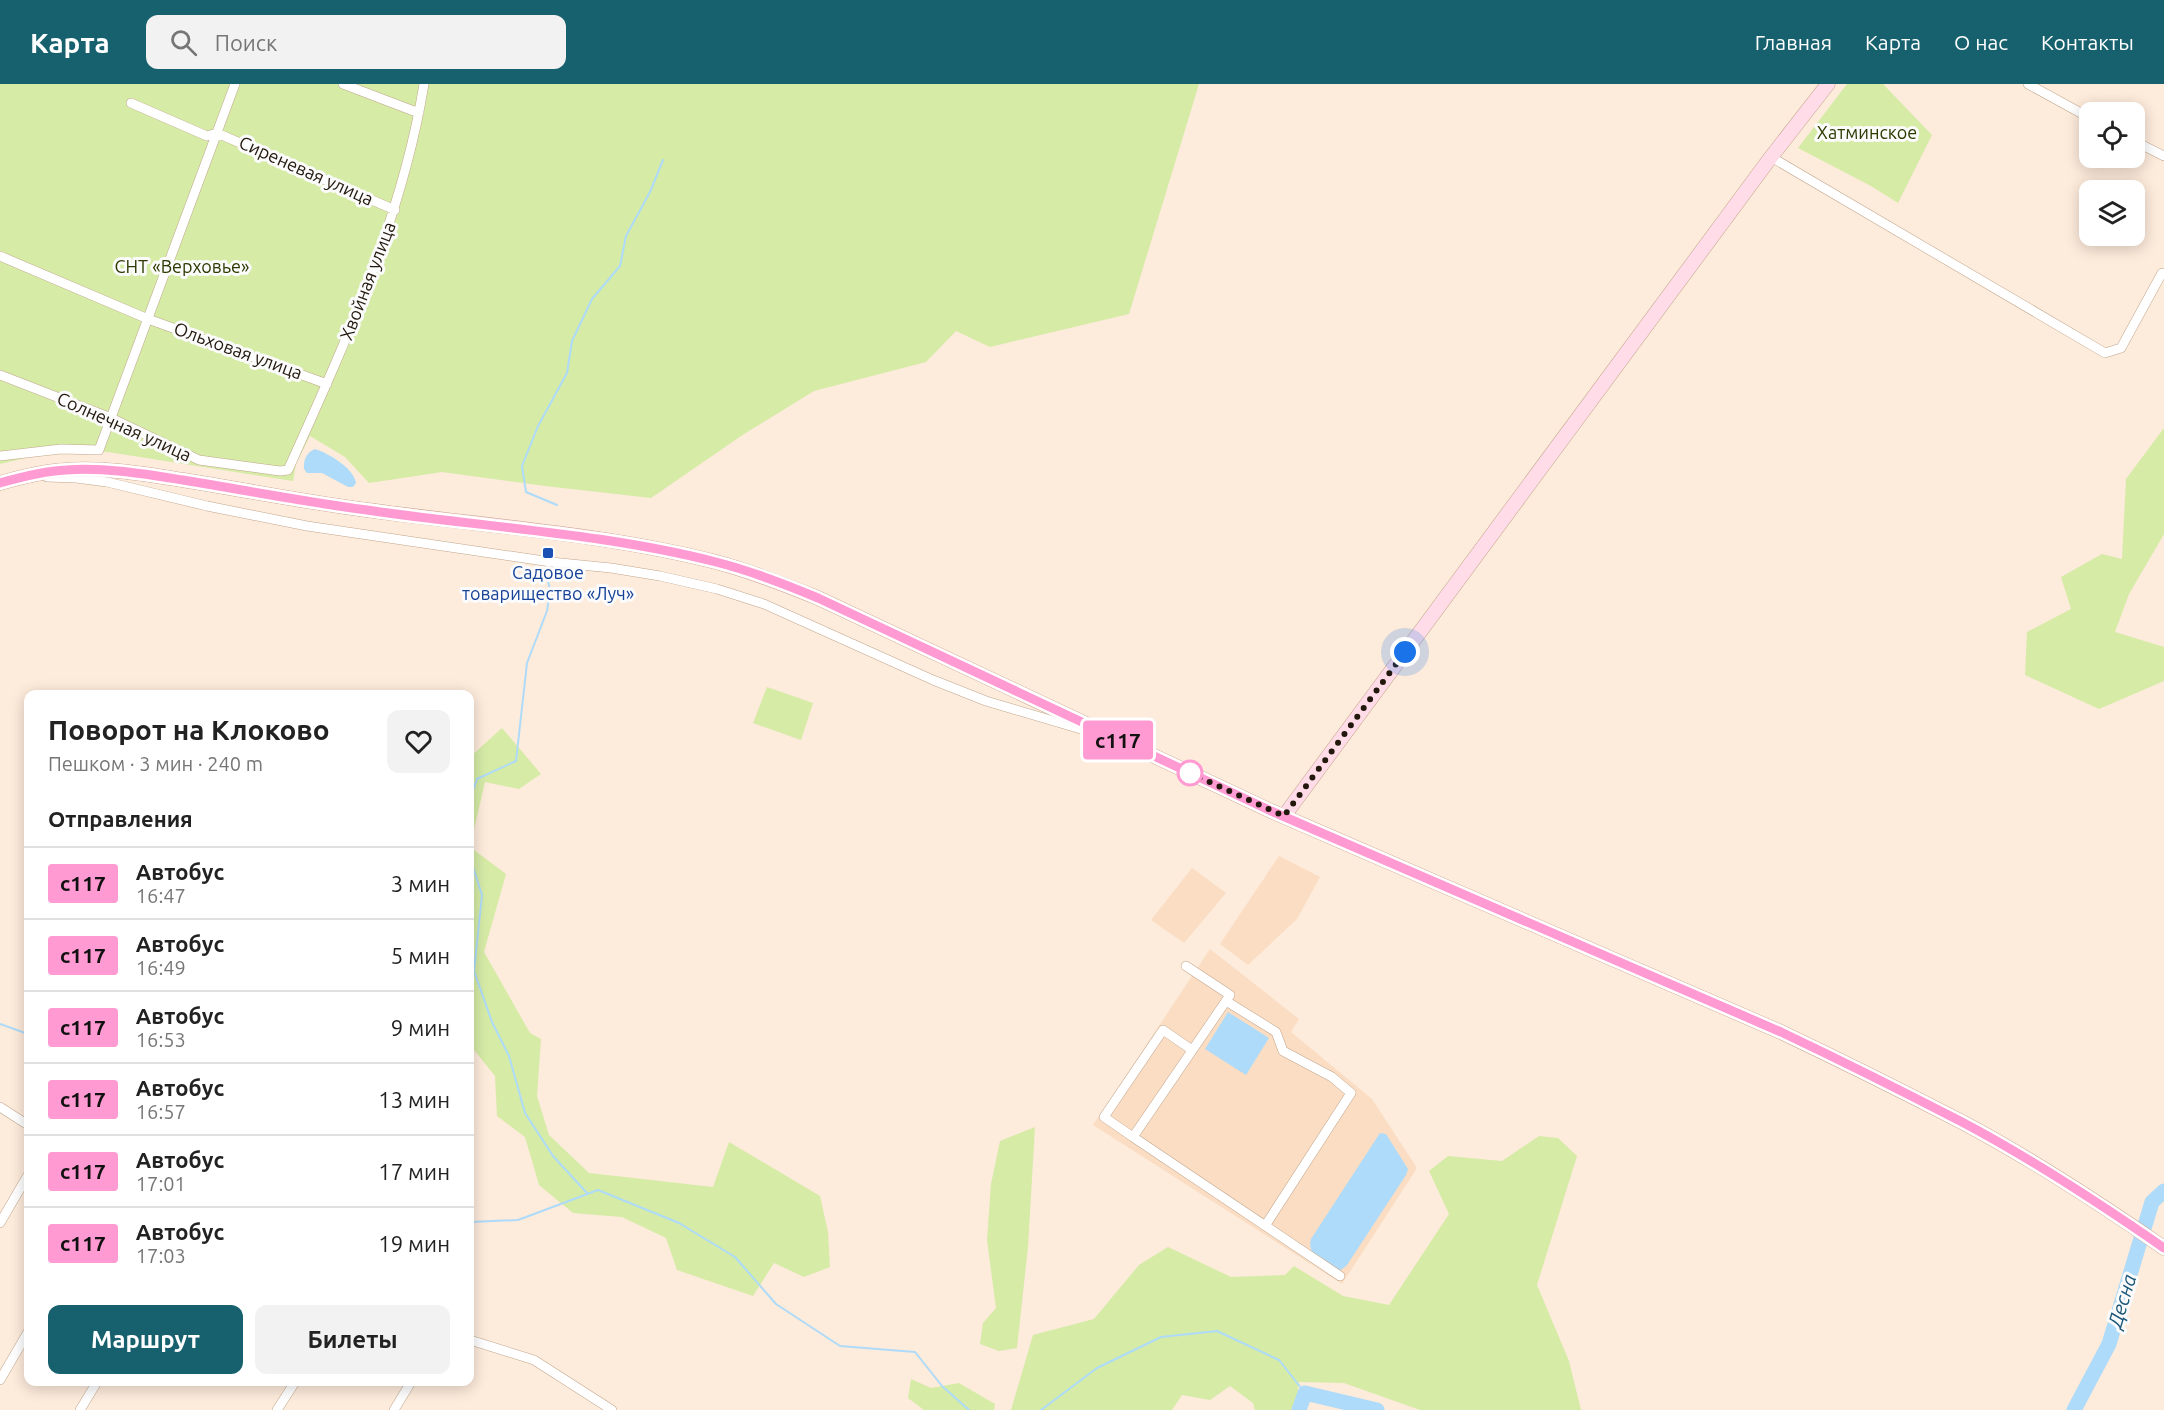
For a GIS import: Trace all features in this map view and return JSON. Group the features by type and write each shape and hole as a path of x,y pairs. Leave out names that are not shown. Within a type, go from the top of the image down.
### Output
{"main road":[{"path":"1284,816 1771,157 1828,84"},
{"path":"0,483 65,470 95,469 139,473 367,510 624,544 717,562 764,576 818,598 1284,816 1811,1046 1964,1123 2117,1216 2164,1248"}],"street":[{"path":"0,456 61,449 99,450 182,221 235,84"},
{"path":"343,84 419,113"},
{"name":"Хвойная улица","path":"288,470 327,384 395,210 424,84"},
{"path":"2028,84 2079,112"},
{"name":"Сиреневая улица","path":"130,103 207,136 217,132 395,210"},
{"path":"2145,146 2164,156"},
{"path":"1771,157 2105,353 2121,348 2162,273"},
{"name":"Ольховая улица","path":"0,256 148,319 327,384"},
{"name":"Солнечная улица","path":"0,375 111,418 199,460 280,471 288,470"},
{"path":"24,477 76,477 307,526 551,562 611,568 706,587 765,604 933,680 986,701 1121,741"},
{"path":"1133,1137 1230,995 1186,966"},
{"path":"1226,1001 1276,1032 1282,1052 1332,1077 1351,1093 1265,1226"},
{"path":"1192,1050 1163,1030 1104,1117 1340,1276"},
{"path":"0,1107 24,1122"},
{"path":"0,1223 24,1182"},
{"path":"0,1380 24,1339"},
{"path":"474,1341 534,1360 612,1410"},
{"path":"80,1410 95,1386"},
{"path":"277,1410 292,1386"},
{"path":"394,1410 409,1386"}],"shaded area":[{"path":"1279,856 1320,877 1297,919 1248,965 1220,944"},
{"path":"1192,868 1226,893 1184,943 1151,920"},
{"path":"1210,949 1299,1019 1291,1032 1372,1099 1417,1168 1342,1284 1093,1125"}],"green space":[{"name":"СНТ «Верховье»","path":"0,84 1199,84 1129,314 990,347 956,331 926,362 814,391 744,434 651,498 442,472 369,483 345,457 310,436 296,464 293,481 108,452 72,452 34,456 0,464"},
{"name":"Хатминское","path":"1847,84 1883,84 1932,135 1898,203 1871,186 1798,148"},
{"path":"2164,428 2164,534 2129,594 2115,632 2164,647 2164,681 2099,709 2025,675 2027,632 2071,609 2061,577 2102,554 2122,559 2126,479"},
{"path":"767,687 813,703 801,740 753,723"},
{"path":"502,728 541,774 519,789 485,782 474,830 474,753"},
{"path":"474,850 506,874 484,952 530,1033 541,1039 537,1096 549,1135 589,1173 713,1187 729,1142 820,1196 828,1232 830,1267 804,1277 774,1263 753,1296 677,1270 666,1238 622,1217 573,1213 539,1185 525,1137 497,1116 495,1076 474,1050"},
{"path":"1035,1127 1028,1247 1017,1348 999,1351 980,1344 983,1323 996,1308 987,1240 991,1184 1000,1141"},
{"path":"1539,1136 1558,1138 1577,1156 1537,1285 1569,1361 1581,1410 1420,1410 1344,1383 1299,1382 1295,1410 1255,1410 1253,1403 1230,1386 1210,1400 1182,1395 1172,1410 1011,1410 1033,1335 1094,1319 1139,1265 1168,1247 1231,1277 1285,1275 1294,1266 1343,1296 1389,1305 1449,1214 1429,1171 1448,1156 1502,1161"},
{"path":"911,1379 931,1388 959,1383 995,1404 994,1410 924,1410 908,1398"}],"water":[{"path":"315,449 327,454 351,472 356,483 353,487 348,487 322,473 307,473 304,469 305,460 308,454"},
{"path":"1228,1012 1269,1038 1246,1075 1205,1049"},
{"path":"1380,1133 1386,1134 1408,1169 1347,1265 1341,1270 1324,1263 1314,1255 1310,1245 1311,1239"}],"waterway":[{"path":"557,505 526,492 522,466 538,426 567,373 572,341 592,299 620,266 626,236 650,192 663,160"},
{"path":"474,788 477,779 516,761 527,663 547,611 550,591 547,574"},
{"path":"474,870 482,895 474,971"},
{"path":"474,971 492,1022 509,1056 525,1113 553,1156 587,1193"},
{"path":"0,1024 24,1033"},
{"path":"474,1222 518,1220 598,1190 679,1223 735,1257 776,1304 840,1346 915,1352 942,1386 969,1410"},
{"name":"Десна","path":"2074,1410 2109,1344 2152,1202 2164,1191"},
{"path":"1041,1410 1097,1368 1161,1337 1217,1331 1279,1360 1305,1393"},
{"name":"Десна","path":"1299,1410 1305,1393 1377,1410"}],"bus line":[{"name":"с117","path":"0,483 65,470 95,469 139,473 367,510 614,542 717,562 764,576 818,598 1271,811 1781,1032 1964,1123 2066,1183 2164,1248"}],"place":[{"name":"Садовое товарищество «Луч»","path":"548,553"}],"route":[{"path":"1190,773 1284,816 1405,652"}]}
